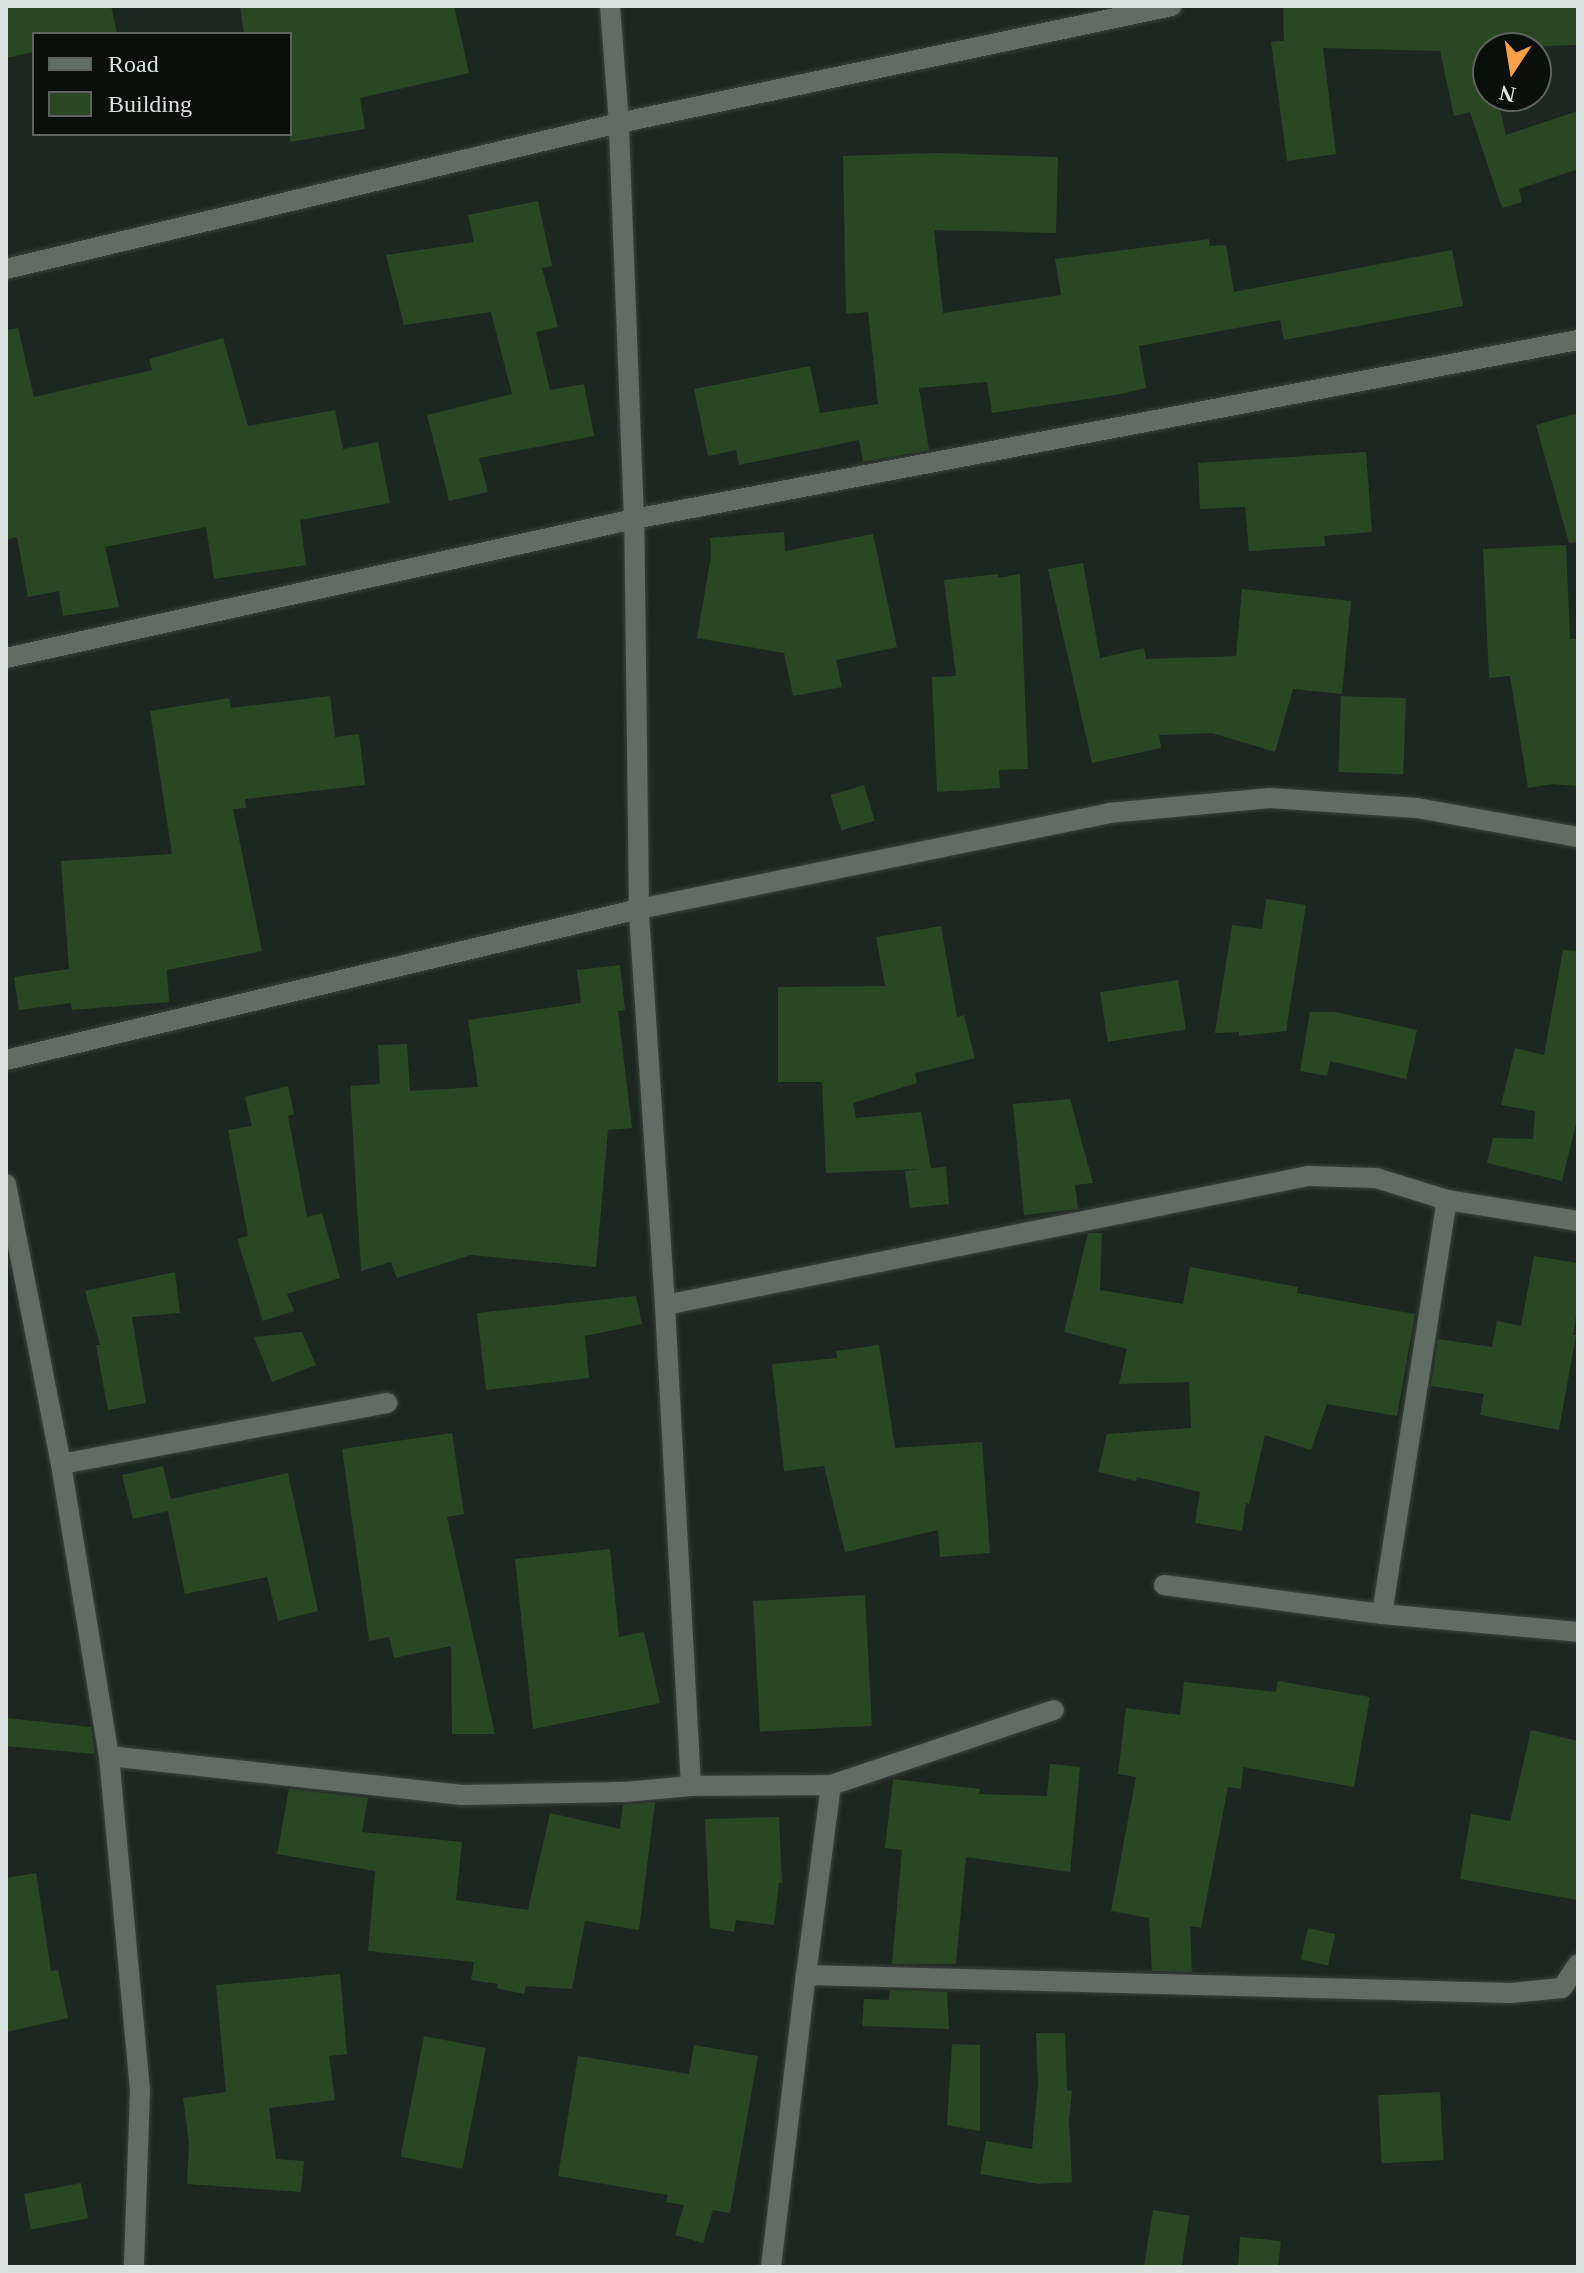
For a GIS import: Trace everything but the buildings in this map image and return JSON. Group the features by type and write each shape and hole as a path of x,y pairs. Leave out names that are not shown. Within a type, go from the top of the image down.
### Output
{"street":[{"path":"610,6 619,123 634,519 639,909 665,1305 691,1786"},
{"path":"6,269 619,123 1172,6"},
{"path":"6,658 634,519 1578,340"},
{"path":"6,1060 639,909 1109,813 1270,798 1417,808 1578,837"},
{"path":"665,1305 1308,1176 1376,1178 1447,1200 1578,1221"},
{"path":"6,1184 61,1464 109,1756 140,2091 134,2267"},
{"path":"1382,1614 1447,1200"},
{"path":"61,1464 387,1403"},
{"path":"1164,1585 1382,1614 1578,1632"},
{"path":"109,1756 462,1795 625,1792 691,1786 831,1785 1054,1710"},
{"path":"771,2267 831,1785"},
{"path":"806,1975 1511,1993 1562,1988 1578,1964"}]}
